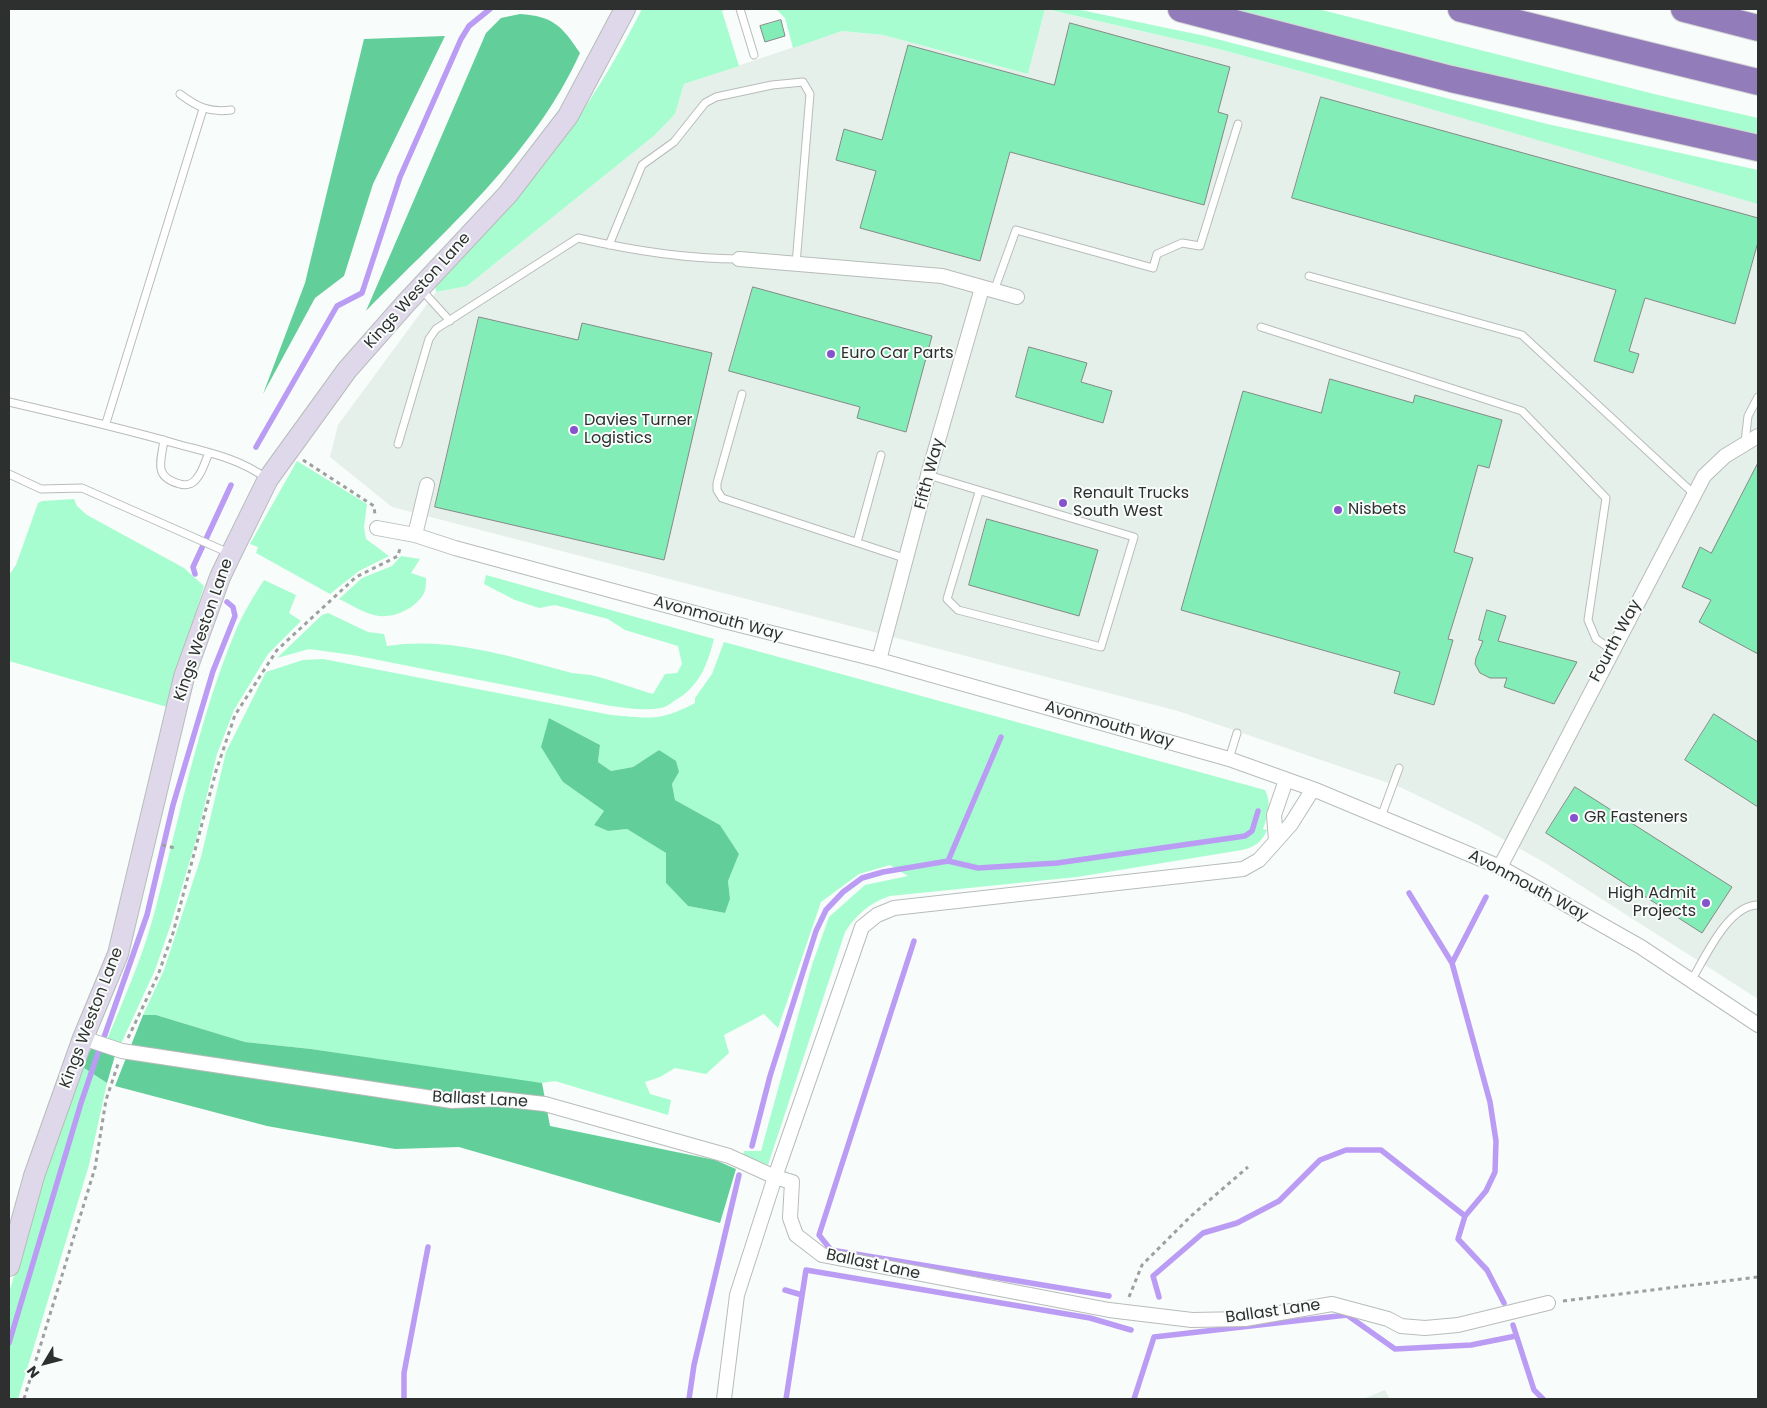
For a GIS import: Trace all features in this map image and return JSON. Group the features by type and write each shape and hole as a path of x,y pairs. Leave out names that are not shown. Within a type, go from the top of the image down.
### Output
{"highway":[{"path":"1181,9 1461,81 1758,148"},
{"path":"1461,9 1758,82"},
{"path":"1684,9 1758,28"}],"street":[{"name":"Kings Weston Lane","path":"9,1266 34,1176 84,1038 118,954 184,677 220,577 231,554 268,479 347,370 508,194 562,124 610,40 625,9"},
{"path":"739,259 942,276 1017,297"},
{"name":"Fifth Way","path":"880,660 908,559 928,475 988,290"},
{"name":"Fourth Way","path":"1500,867 1704,476 1725,456 1744,442 1758,436"},
{"path":"409,534 428,485"},
{"name":"Avonmouth Way","path":"377,528 409,534 724,621 880,660 1228,759 1313,789 1500,867 1641,948 1758,1025"},
{"path":"1276,842 1274,815 1286,780"},
{"path":"724,1399 737,1295 775,1177 862,927 877,915 894,908 1243,869 1259,860 1276,842 1291,824 1313,789"},
{"name":"Ballast Lane","path":"84,1038 122,1051 452,1101 500,1098 545,1104 729,1156 775,1177 792,1182 790,1218 796,1235 822,1255 1123,1312 1192,1320 1245,1319 1332,1304 1388,1319 1401,1326 1425,1328 1458,1325 1548,1302"}],"lane":[{"path":"740,9 754,55"},
{"path":"610,245 642,165 674,142 705,103 716,97 734,93 772,85 803,82 810,94 796,264"},
{"path":"180,94 203,109 217,112 231,110"},
{"path":"106,423 203,109"},
{"path":"988,290 1016,230 1153,268 1157,254 1182,243 1200,246 1238,124"},
{"path":"398,444 429,339 436,329 578,238 610,245 717,259 739,259"},
{"path":"1309,276 1522,335 1694,494"},
{"path":"420,288 450,321"},
{"path":"1261,327 1522,411 1606,498 1588,620 1596,639 1612,650"},
{"path":"742,394 717,483 719,495 722,498 908,559"},
{"path":"1744,442 1748,416 1758,397"},
{"path":"9,402 106,423 209,453 246,465 268,479"},
{"path":"164,440 160,467 162,474 166,480 183,485 191,484 197,479 209,453"},
{"path":"857,542 881,454"},
{"path":"9,474 41,489 82,488 231,554"},
{"path":"928,475 979,492 1134,537 1101,648 958,610 947,599 979,492"},
{"path":"1228,759 1237,733"},
{"path":"1381,817 1399,768"},
{"path":"1691,981 1725,924 1742,909 1750,905 1758,905"}],"path":[{"path":"288,449 374,506 377,528"},
{"path":"24,1399 95,1168 106,1100 122,1051 158,975 173,933 216,771 235,715 277,650 356,577 398,556 409,534"},
{"path":"171,847 175,848"},
{"path":"1123,1312 1142,1265 1191,1216 1248,1167"},
{"path":"1548,1302 1758,1278"}],"shaded area":[{"path":"1045,9 1215,48 1758,202 1758,999 1547,864 1478,825 1400,787 1178,711 392,507 330,457 338,425 436,292 467,286 655,135 675,114 684,84 842,31 883,35 1028,74"},
{"path":"1385,1390 1390,1399 1363,1399"}],"green space":[{"path":"642,9 727,9 722,11 739,66 684,84 675,114 655,135 467,286 436,292 435,283 452,269 503,215 548,160 589,102"},
{"path":"776,9 1045,9 1028,74 883,35 842,31 793,48 785,18"},
{"path":"1046,9 1076,9 1205,36 1547,124 1758,170 1758,204 1314,75 1215,48"},
{"path":"1231,9 1318,9 1658,95 1758,118 1758,136 1552,91"},
{"path":"520,14 541,17 556,24 568,36 580,53 561,90 538,125 485,191 366,311 486,33 501,18"},
{"path":"445,36 373,184 344,276 315,298 263,394 305,283 364,39"},
{"path":"297,461 367,504 364,527 366,539 389,556 359,571 330,594 256,553 258,547 250,544"},
{"path":"74,499 77,506 87,515 184,568 204,586 167,707 9,661 9,575 16,565 38,503 42,501"},
{"path":"401,556 420,559 411,573 426,578 424,593 415,604 402,612 381,616 365,612 339,599 362,578 392,566"},
{"path":"486,575 714,639 705,667 690,689 665,707 636,709 611,706 353,655 309,649 277,658 322,615 328,613 368,632 384,634 387,646 434,644 480,650 572,673 599,677 653,694 665,674 677,673 682,664 678,646 625,630 608,619 555,605 539,608 515,600 484,584"},
{"path":"264,580 296,595 289,613 301,621 268,654 234,710 217,754 196,840 155,970 120,1046 106,1042 143,950 153,918 199,736 222,665 239,624"},
{"path":"724,642 1265,790 1269,805 1263,829 1267,830 1258,843 1242,850 1077,877 890,896 870,906 854,920 845,932 768,1165 743,1155 744,1151 761,1151 812,965 829,917 865,885 908,876 890,865 859,874 821,902 778,1028 764,1014 724,1035 729,1053 706,1074 675,1068 660,1077 645,1082 650,1094 671,1100 668,1115 555,1081 542,1083 505,1079 311,1049 245,1042 156,1015 143,1015 164,970 201,857 226,752 266,672 303,660 323,659 611,715 645,718 663,716 695,703 695,698 712,674","holes":["549,718 600,745 598,762 611,771 633,767 659,750 679,772 672,784 675,800 720,825 739,854 728,881 730,899 725,913 688,906 666,883 666,853 627,829 608,831 594,825 604,811 563,782"]},
{"path":"549,718 600,745 598,762 611,771 633,767 659,750 676,761 679,772 672,784 675,800 720,825 739,854 728,881 730,899 725,913 688,906 666,883 666,853 627,829 608,831 594,825 604,811 563,782 541,747"},
{"path":"143,1015 156,1015 245,1042 311,1049 542,1083 550,1126 715,1160 736,1169 720,1223 459,1147 395,1149 267,1126 115,1086"},
{"path":"93,1046 116,1052 107,1083 81,1066"},
{"path":"81,1066 107,1083 89,1165 18,1399 9,1399 9,1293 39,1188"}],"building":[{"path":"781,20 785,36 765,42 760,26"},
{"path":"1070,23 1230,67 1218,112 1228,115 1204,205 1010,152 980,261 860,228 876,171 836,160 844,129 882,140 908,45 1054,85"},
{"path":"1321,97 1758,218 1758,242 1735,324 1645,298 1629,351 1639,354 1633,373 1594,361 1616,290 1292,198"},
{"name":"Euro Car Parts","path":"753,287 932,336 906,432 857,418 860,407 729,371"},
{"name":"Davies Turner Logistics","path":"479,317 578,340 582,323 712,353 664,560 435,507"},
{"path":"1029,347 1087,363 1081,382 1112,391 1103,423 1016,397"},
{"name":"Nisbets","path":"1330,379 1413,403 1415,395 1502,420 1489,468 1478,465 1454,552 1473,558 1448,639 1453,640 1434,705 1394,693 1400,672 1181,610 1243,391 1321,413"},
{"path":"1758,463 1758,654 1699,622 1711,600 1682,587 1700,547 1711,553"},
{"path":"987,519 1098,550 1079,616 969,585"},
{"path":"1487,610 1506,616 1498,641 1577,662 1554,704 1504,687 1507,678 1490,678 1480,673 1475,664 1483,641 1479,640"},
{"path":"1714,714 1758,742 1758,807 1685,760"},
{"path":"1575,787 1732,887 1702,933 1546,833"}],"waterway":[{"path":"256,447 337,306 362,293 400,177 461,39 469,26 490,9"},
{"path":"195,574 193,567 231,485"},
{"path":"103,1040 147,915 173,805 213,671 235,616 233,607 227,602"},
{"path":"948,861 1001,737"},
{"path":"752,1146 770,1076 816,931 826,910 843,892 862,878 883,872 948,861 978,868 1057,863 1245,836 1252,831 1258,811"},
{"path":"1409,893 1452,963"},
{"path":"1486,897 1452,963 1490,1102 1496,1141 1495,1172 1486,1191 1465,1216 1458,1239 1487,1270 1504,1303"},
{"path":"914,941 819,1235 831,1250 1109,1296"},
{"path":"9,1343 81,1103 99,1050"},
{"path":"1159,1297 1153,1276 1203,1233 1237,1223 1279,1201 1320,1160 1346,1150 1381,1150 1465,1216"},
{"path":"689,1399 694,1365 739,1175"},
{"path":"404,1399 404,1373 428,1247"},
{"path":"786,1399 806,1270 1090,1318 1131,1330"},
{"path":"785,1290 802,1295"},
{"path":"1134,1399 1154,1337 1347,1315 1395,1349 1471,1345 1516,1336"},
{"path":"1513,1325 1534,1390 1543,1399"}],"place":[{"name":"Euro Car Parts","path":"831,354"},
{"name":"Davies Turner Logistics","path":"574,430"},
{"name":"Renault Trucks South West","path":"1063,503"},
{"name":"Nisbets","path":"1338,510"},
{"name":"GR Fasteners","path":"1574,818"},
{"name":"High Admit Projects","path":"1706,903"}]}
